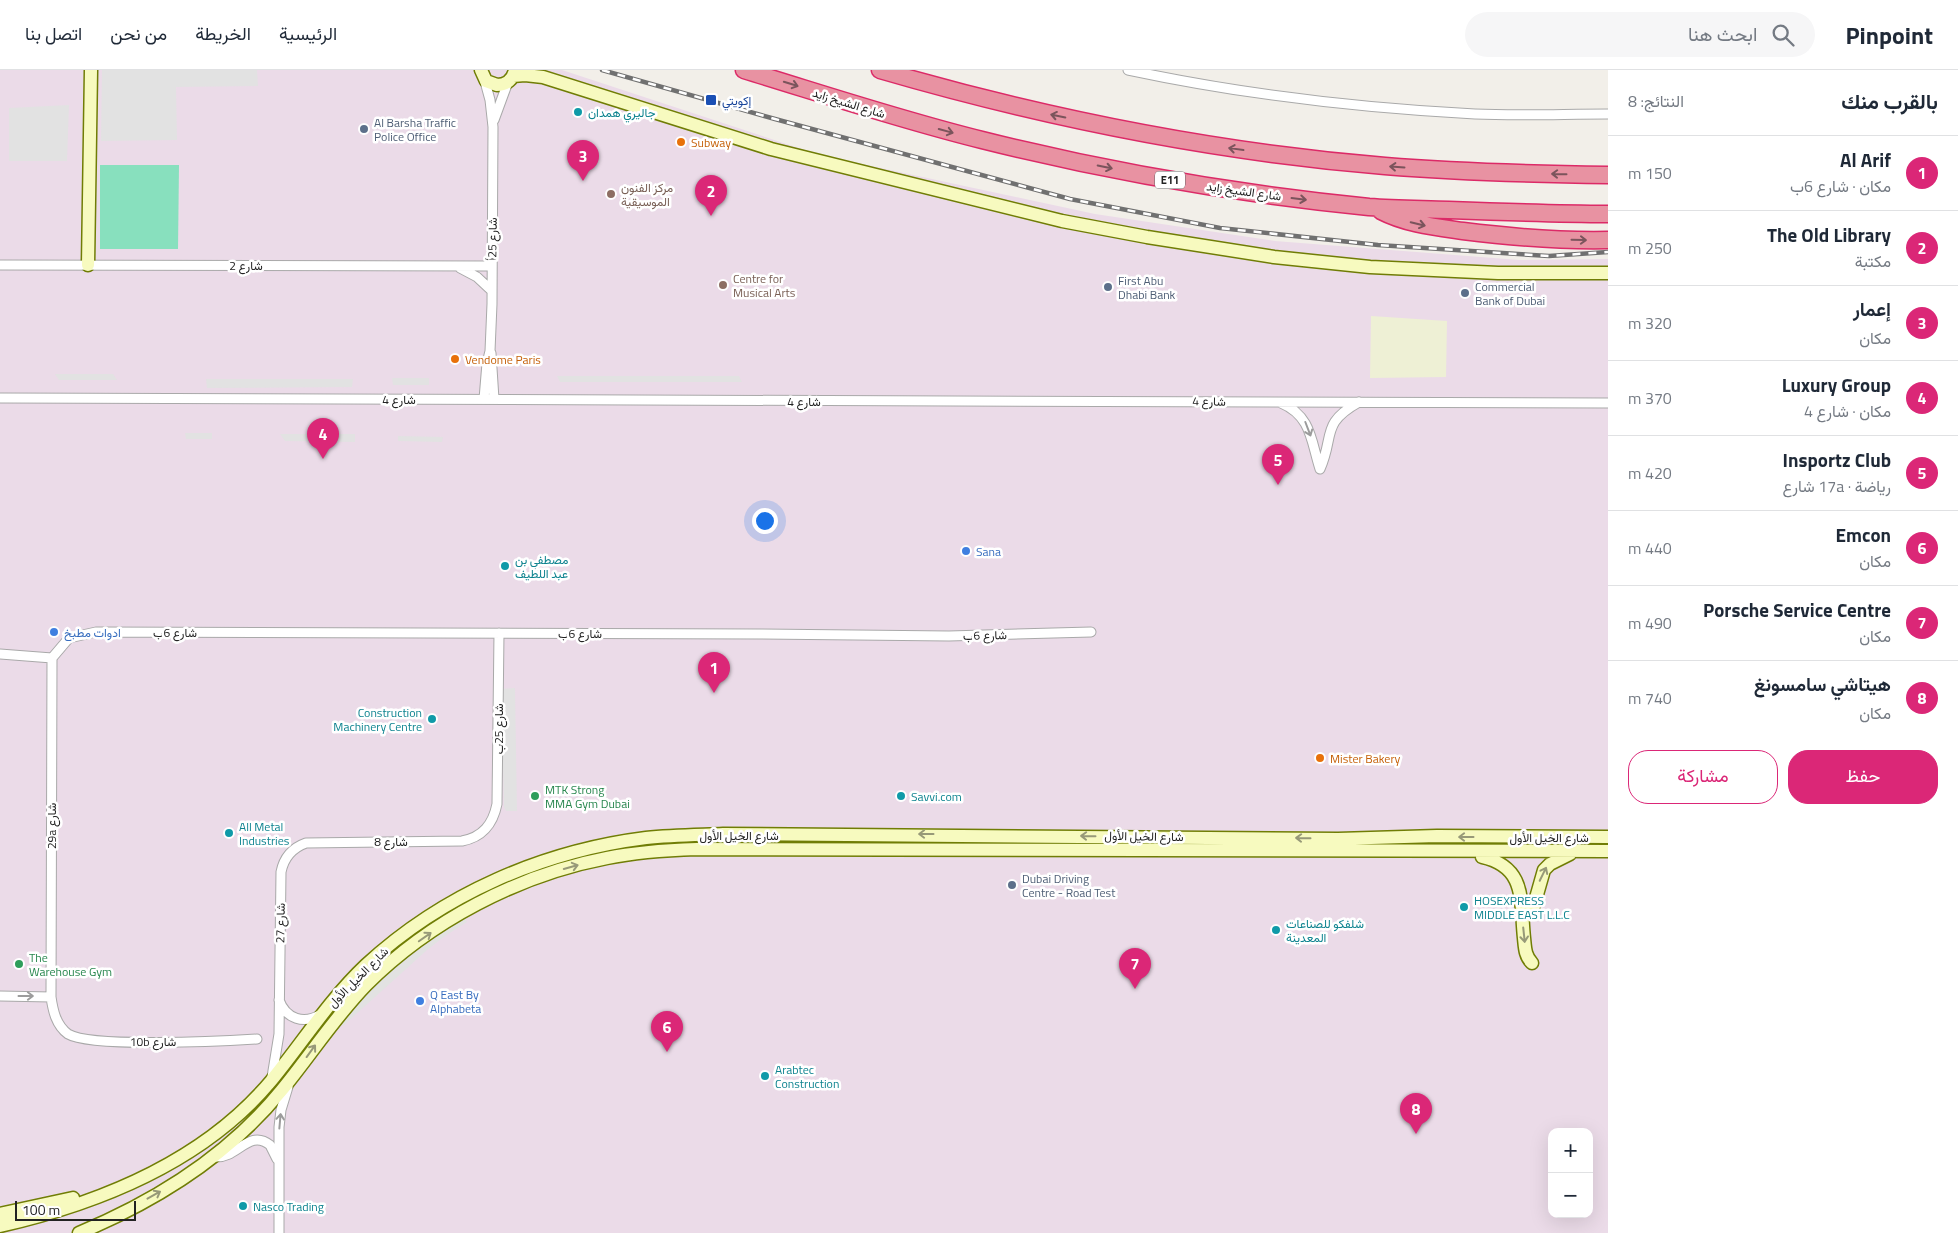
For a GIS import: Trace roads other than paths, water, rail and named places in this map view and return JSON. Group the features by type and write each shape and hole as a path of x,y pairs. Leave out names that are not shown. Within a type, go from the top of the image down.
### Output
{"highway":[{"name":"شارع الشيخ زايد","path":"744,70 919,124 1120,171 1241,191 1372,207 1506,213 1608,214"},
{"path":"880,70 998,102 1107,127 1272,154 1439,170 1608,175"},
{"path":"911,70 932,85"},
{"path":"1372,207 1398,219 1434,227 1521,237 1608,240"}],"main road":[{"path":"88,265 91,70"},
{"path":"531,70 543,77"},
{"path":"481,73 489,83 497,85 512,76 543,77 771,149 1062,221 1147,237 1274,257 1360,266 1498,272 1608,273"},
{"name":"شارع الخيل الأول","path":"1,1224 87,1195 107,1193 148,1176 188,1154 229,1122 271,1080 321,1014 350,981 383,950 419,923 457,899 497,879 538,863 581,850 632,840 669,836 723,834 1338,839 1437,836 1608,837"},
{"name":"شارع الخيل الأول","path":"79,1233 155,1195 191,1174 215,1157 250,1125 293,1076 324,1033 352,1000 383,970 423,938 472,907 510,889 554,872 606,858 648,852 697,849 1608,852"},
{"path":"1462,852 1498,862 1513,874 1520,892 1526,956 1532,963"},
{"path":"1532,912 1544,870 1554,861 1575,852"}],"street":[{"path":"1128,70 1192,83 1301,98 1443,112 1608,114"},
{"path":"481,73 490,100 493,127"},
{"path":"493,127 500,102 512,76"},
{"name":"شارع 25أ","path":"489,399 493,367 490,351 493,127"},
{"name":"شارع 2","path":"0,265 492,266"},
{"path":"452,266 472,273 492,291"},
{"name":"شارع 4","path":"0,398 1608,403"},
{"path":"1279,402 1296,412 1306,424 1320,469 1332,424 1342,412 1360,402"},
{"name":"شارع 6ب","path":"52,658 69,638 96,632 949,636 1091,632"},
{"name":"شارع 25ب","path":"491,824 496,811 498,797 499,633"},
{"path":"0,654 52,658"},
{"name":"29a شارع","path":"52,658 51,996 57,1020"},
{"name":"شارع 8","path":"289,853 300,845 313,842 462,841 478,836 491,824"},
{"name":"شارع 27","path":"271,1080 278,1046 281,872 289,853"},
{"path":"278,995 282,1007 297,1019 309,1020 321,1014"},
{"path":"0,996 51,996"},
{"name":"10b شارع","path":"57,1020 67,1033 77,1038 90,1040 155,1042 257,1039"},
{"path":"279,1233 280,1118 283,1101 293,1076"},
{"path":"215,1157 220,1158 230,1155 249,1141 263,1140 273,1148 280,1169"}],"railway":[{"path":"602,70 1070,199 1220,228 1378,245 1549,256 1608,252"}],"place":[{"name":"إكويتي","path":"711,100"},
{"name":"جاليري همدان","path":"578,112"},
{"name":"Al Barsha Traffic Police Office","path":"364,129"},
{"name":"Subway","path":"681,142"},
{"name":"إعمار","path":"583,181"},
{"name":"مركز الفنون الموسيقية","path":"611,194"},
{"name":"The Old Library","path":"711,216"},
{"name":"Centre for Musical Arts","path":"723,285"},
{"name":"First Abu Dhabi Bank","path":"1108,287"},
{"name":"Commercial Bank of Dubai","path":"1465,293"},
{"name":"Vendome Paris","path":"455,359"},
{"name":"Luxury Group","path":"323,459"},
{"name":"Insportz Club","path":"1278,485"},
{"name":"Sana","path":"966,551"},
{"name":"مصطفي بن عبد اللطيف","path":"505,566"},
{"name":"ادوات مطبخ","path":"54,632"},
{"name":"Al Arif","path":"714,693"},
{"name":"Construction Machinery Centre","path":"432,719"},
{"name":"Mister Bakery","path":"1320,758"},
{"name":"MTK Strong MMA Gym Dubai","path":"535,796"},
{"name":"Savvi.com","path":"901,796"},
{"name":"All Metal Industries","path":"229,833"},
{"name":"Dubai Driving Centre - Road Test","path":"1012,885"},
{"name":"HOSEXPRESS MIDDLE EAST L.L.C","path":"1464,907"},
{"name":"شلفكو للصناعات المعدينة","path":"1276,930"},
{"name":"The Warehouse Gym","path":"19,964"},
{"name":"Porsche Service Centre","path":"1135,989"},
{"name":"Q East By Alphabeta","path":"420,1001"},
{"name":"Emcon","path":"667,1052"},
{"name":"Arabtec Construction","path":"765,1076"},
{"name":"هيتاشي سامسونغ","path":"1416,1134"},
{"name":"Nasco Trading","path":"243,1206"}]}
